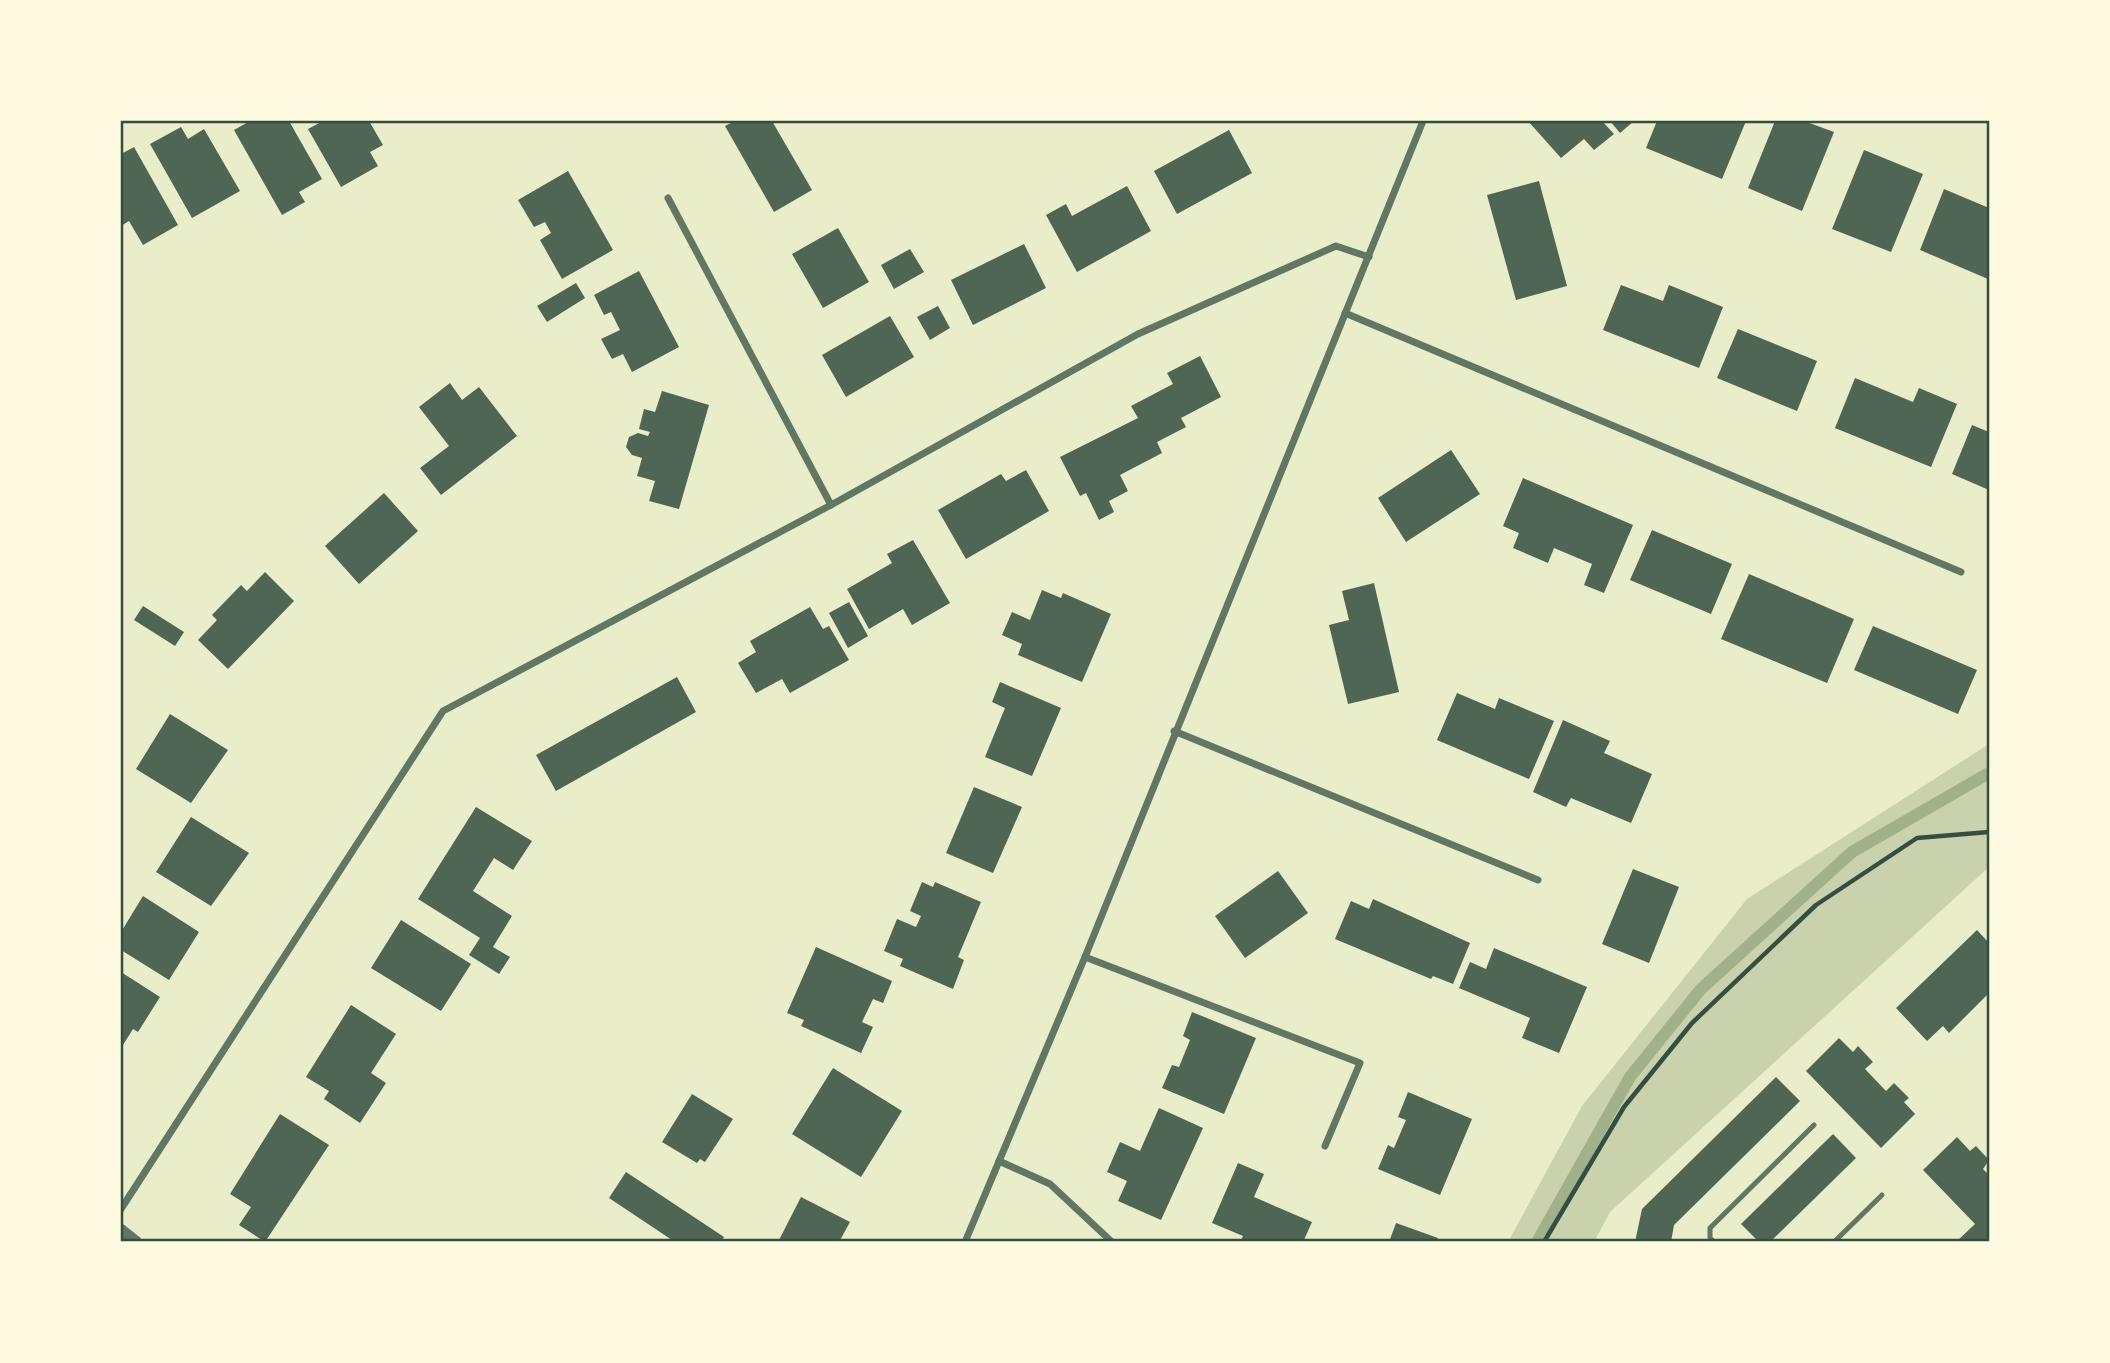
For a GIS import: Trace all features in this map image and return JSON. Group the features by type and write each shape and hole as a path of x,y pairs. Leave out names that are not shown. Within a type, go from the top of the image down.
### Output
{"street":[{"path":"965,1242 1085,957 1174,731 1423,121"},
{"path":"668,198 831,505"},
{"path":"121,1209 443,711 831,505 1138,334 1336,246 1369,257"},
{"path":"1345,313 1961,572"},
{"path":"1174,731 1538,880"},
{"path":"1085,957 1360,1063 1325,1146"},
{"path":"999,1161 1050,1184 1112,1242"},
{"path":"121,1230 136,1242"}],"lane":[{"path":"1714,1242 1710,1238 1710,1228 1814,1125"},
{"path":"1833,1242 1881,1195"}],"path":[{"path":"1544,1242 1633,1097 1692,1023 1816,905 1917,838 1989,832"}],"green space":[{"path":"1989,744 1989,867 1610,1212 1594,1242 1508,1242 1582,1106 1747,899"}],"building":[{"path":"250,121 289,121 322,179 299,192 305,202 282,215 234,130"},
{"path":"323,121 369,121 383,145 370,152 378,166 341,187 308,129"},
{"path":"735,121 772,121 812,190 774,212 725,126"},
{"path":"1528,121 1602,121 1614,134 1594,150 1584,139 1561,158"},
{"path":"1610,121 1634,121 1620,133"},
{"path":"1657,121 1746,121 1722,179 1646,148"},
{"path":"1775,121 1804,121 1834,132 1802,211 1748,188"},
{"path":"181,127 188,139 204,129 240,191 192,218 150,144"},
{"path":"1229,130 1252,173 1177,214 1154,171"},
{"path":"134,147 178,225 143,245 129,221 121,226 121,154"},
{"path":"1864,150 1923,174 1891,252 1832,229"},
{"path":"568,171 613,250 562,279 540,240 551,233 545,222 534,227 518,200"},
{"path":"1539,181 1567,286 1516,300 1487,195"},
{"path":"1127,186 1151,231 1077,272 1046,215 1066,204 1072,216"},
{"path":"1944,189 1989,208 1988,279 1920,250"},
{"path":"838,228 869,282 823,308 792,254"},
{"path":"1024,244 1046,288 973,325 951,280"},
{"path":"910,249 924,272 894,289 881,265"},
{"path":"639,271 679,347 632,372 623,354 612,359 601,339 620,330 611,312 604,315 594,295"},
{"path":"576,283 585,298 547,322 537,306"},
{"path":"1621,285 1663,301 1669,285 1723,307 1699,368 1603,330"},
{"path":"938,306 950,328 930,340 917,317"},
{"path":"890,316 914,357 846,397 822,355"},
{"path":"1738,329 1817,361 1797,411 1717,378"},
{"path":"1200,356 1221,397 1181,418 1186,427 1157,442 1162,453 1120,475 1128,491 1109,501 1114,512 1099,520 1086,493 1080,496 1060,457 1138,418 1131,406 1173,384 1167,373"},
{"path":"1855,378 1913,402 1919,388 1957,404 1931,467 1835,428"},
{"path":"450,383 462,400 479,387 517,436 441,495 420,468 449,446 419,407"},
{"path":"662,391 709,405 679,509 649,501 655,481 637,476 642,458 632,455 626,447 629,437 638,433 648,436 650,432 639,429 644,409 655,412"},
{"path":"1972,425 1989,432 1989,490 1952,474"},
{"path":"1451,450 1480,494 1406,542 1378,498"},
{"path":"1026,470 1049,511 966,559 938,510 1001,474 1006,481"},
{"path":"1523,478 1633,525 1604,593 1584,585 1592,564 1554,548 1548,563 1513,548 1519,533 1503,526"},
{"path":"384,493 418,531 359,584 325,546"},
{"path":"1652,530 1732,564 1711,614 1630,580"},
{"path":"913,540 950,603 912,625 903,609 869,629 847,589 892,563 887,554"},
{"path":"265,572 294,601 228,669 198,640 217,620 212,615 241,585 247,591"},
{"path":"1749,574 1854,619 1827,683 1721,639"},
{"path":"1374,583 1399,692 1348,704 1329,625 1349,620 1342,591"},
{"path":"1042,590 1061,598 1063,593 1111,614 1082,682 1018,655 1022,644 1002,635 1012,612 1030,620"},
{"path":"849,602 868,636 848,648 829,613"},
{"path":"143,606 184,632 175,646 134,620"},
{"path":"810,607 823,629 829,626 849,660 790,693 782,679 756,693 738,663 756,652 750,641"},
{"path":"1873,626 1977,670 1958,714 1854,670"},
{"path":"677,677 696,712 556,791 536,755"},
{"path":"1000,682 1061,708 1032,776 985,757 1005,708 992,702"},
{"path":"1457,693 1495,709 1499,698 1554,721 1529,779 1437,740"},
{"path":"170,714 228,750 191,803 136,769"},
{"path":"1563,720 1610,741 1604,753 1652,774 1631,823 1571,798 1566,807 1533,792"},
{"path":"974,787 1022,807 993,873 946,853"},
{"path":"476,807 532,841 513,870 494,858 473,891 512,916 493,947 510,957 499,974 469,955 480,938 418,899"},
{"path":"191,817 249,853 211,906 156,872"},
{"path":"1633,869 1679,887 1649,963 1602,944"},
{"path":"1278,871 1308,913 1245,958 1215,916"},
{"path":"922,882 933,887 935,882 981,902 958,957 964,960 953,989 900,966 903,959 884,951 897,919 916,927 921,916 910,911"},
{"path":"143,896 199,932 169,980 121,950 121,932"},
{"path":"1373,899 1470,943 1453,984 1433,976 1431,979 1335,939 1351,901 1369,909"},
{"path":"401,920 471,964 441,1011 371,968"},
{"path":"1977,930 1989,943 1989,993 1949,1033 1943,1026 1927,1041 1896,1008"},
{"path":"816,947 892,981 883,1003 873,999 862,1022 873,1027 861,1053 801,1026 804,1020 787,1013"},
{"path":"1494,948 1587,987 1559,1053 1522,1038 1530,1018 1459,988 1470,962 1486,969"},
{"path":"121,972 160,997 138,1032 133,1029 121,1048"},
{"path":"351,1005 396,1034 371,1073 386,1083 360,1123 324,1099 329,1091 306,1077"},
{"path":"1192,1012 1256,1038 1224,1114 1162,1088 1172,1065 1179,1067 1190,1040 1183,1036"},
{"path":"1839,1038 1853,1052 1858,1046 1873,1062 1865,1069 1886,1091 1894,1083 1909,1098 1904,1102 1915,1114 1881,1148 1806,1071"},
{"path":"833,1068 902,1111 861,1177 792,1134"},
{"path":"1776,1077 1800,1101 1674,1225 1671,1242 1635,1242 1642,1209"},
{"path":"1408,1092 1472,1119 1440,1195 1378,1169 1388,1145 1394,1148 1406,1120 1398,1117"},
{"path":"692,1094 733,1119 705,1162 700,1159 697,1163 662,1142"},
{"path":"1159,1108 1203,1128 1161,1220 1118,1201 1127,1181 1107,1172 1120,1142 1140,1151"},
{"path":"280,1114 329,1145 265,1242 239,1225 251,1207 230,1194"},
{"path":"1833,1134 1856,1158 1770,1242 1759,1242 1741,1224"},
{"path":"1957,1137 1970,1151 1976,1146 1989,1160 1983,1169 1989,1175 1989,1242 1956,1242 1975,1224 1923,1170"},
{"path":"1238,1163 1264,1174 1254,1197 1312,1222 1303,1242 1240,1242 1243,1236 1212,1223"},
{"path":"626,1172 724,1237 721,1242 675,1242 609,1198"},
{"path":"801,1197 850,1222 839,1242 778,1242"},
{"path":"1396,1223 1438,1238 1436,1242 1389,1242"}],"waterway":[{"path":"1537,1242 1630,1077 1701,989 1852,852 1989,773"}]}
